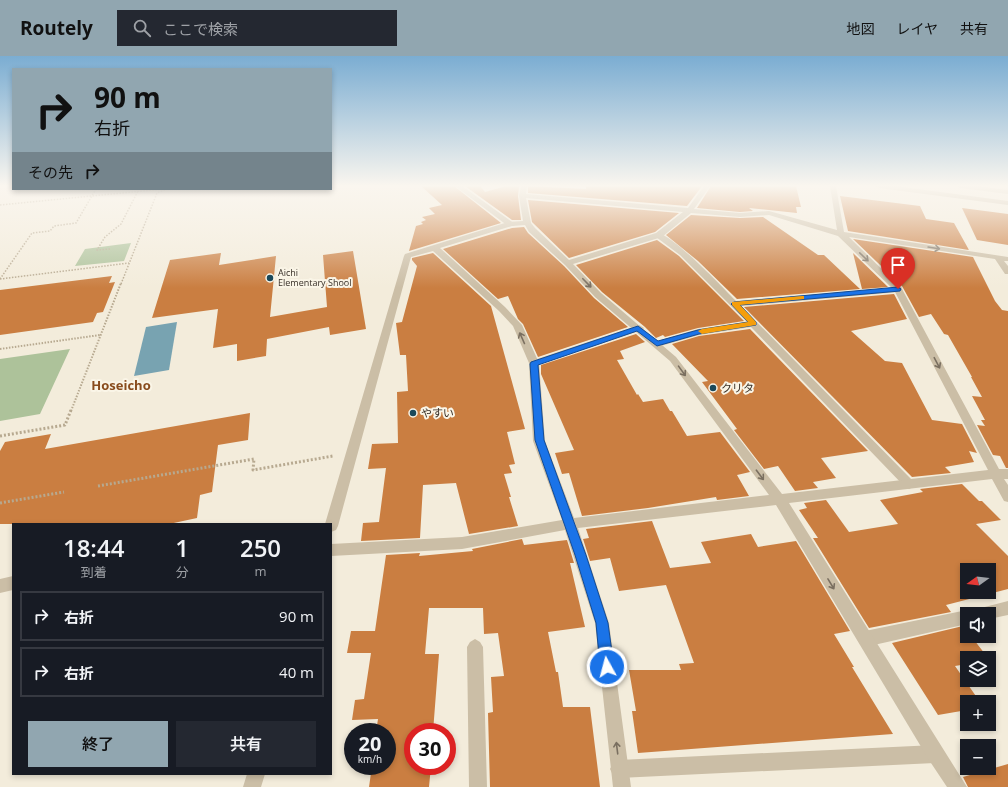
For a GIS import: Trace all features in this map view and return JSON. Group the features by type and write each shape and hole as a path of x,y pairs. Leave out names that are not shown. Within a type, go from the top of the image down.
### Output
{"street":[{"path":"506,220 511,224"},
{"path":"568,263 659,235 677,220"},
{"path":"793,220 841,234 1008,259"},
{"path":"839,220 841,234 898,289 1002,474 1008,497"},
{"path":"332,523 408,256 511,224 527,223 532,230 568,263 598,295 673,359 778,498 935,754 958,787"},
{"path":"659,235 683,253 909,484"},
{"path":"435,248 502,309 517,325 534,364 539,440 581,555 602,623 622,787"},
{"path":"997,257 1008,272"},
{"path":"734,304 898,289"},
{"path":"657,344 698,332 754,324"},
{"path":"534,364 638,328"},
{"path":"332,550 462,543 569,524 778,498 1002,474"},
{"path":"0,586 12,583"},
{"path":"996,611 1008,608"},
{"path":"865,638 960,618"},
{"path":"474,647 478,787"},
{"path":"619,769 935,754"},
{"path":"252,787 256,775"}],"path":[{"path":"0,279 32,233 50,231 54,226 76,223 78,220"},
{"path":"110,248 97,250 105,237 121,224 123,220"},
{"path":"0,436 65,425 146,220"},
{"path":"0,279 129,263"},
{"path":"0,349 101,335"},
{"path":"98,486 254,459 253,470 352,452"},
{"path":"0,504 64,492"}],"green space":[{"path":"131,243 124,261 75,266 85,249"},
{"path":"70,349 40,414 0,421 0,359"}],"water":[{"path":"177,322 169,370 134,376 146,327"}],"building":[{"path":"426,220 497,220 501,223 409,251 416,226 423,224 421,222"},
{"path":"532,220 670,220 655,232 569,258"},
{"path":"685,220 768,220 818,255 824,255 860,289 737,299 698,261 666,235"},
{"path":"846,220 934,220 954,223 969,250 848,231"},
{"path":"968,220 1008,220 1008,245 977,240"},
{"path":"524,227 528,233 564,266 594,298 628,327 538,357 508,296 498,299 443,249 512,228"},
{"path":"853,239 973,257 995,301 1002,310 1008,311 1008,468 1006,468 1000,456 993,455 977,425 985,426 981,420 985,420 972,396 982,397 948,335 944,334 931,314 919,317 902,286"},
{"path":"657,240 679,256 744,321 698,328 665,337 663,335 656,338 645,327 602,292 576,265"},
{"path":"353,251 366,329 330,335 329,327 267,339 266,356 237,361 237,344 213,348 218,309 152,318 170,260 221,253 219,265 276,256 270,317 327,307 323,255"},
{"path":"433,253 491,306 525,429 507,432 515,464 509,465 512,473 504,474 518,526 469,534 456,483 423,485 420,538 361,541 363,523 379,522 386,468 368,469 372,444 398,443 397,392 408,391 406,355 400,355 396,323 402,322 417,266 412,258"},
{"path":"853,253 888,287 862,289"},
{"path":"112,276 109,283 115,282 103,312 97,313 93,322 0,335 0,290"},
{"path":"894,294 907,319 851,331 885,361 902,363 932,420 962,424 977,453 969,451 974,462 945,467 951,473 912,477 744,307"},
{"path":"750,329 868,451 821,458 836,478 813,482 818,488 795,491 778,466 764,469 734,430 737,429 702,382 708,381 672,344 699,336"},
{"path":"636,334 645,342 620,351 624,359 617,360 637,395 638,394 643,402 663,399 687,436 720,432 750,472 737,475 749,496 717,500 716,497 648,508 582,516 569,473 562,474 555,453 574,450 541,374 541,365"},
{"path":"250,413 248,440 218,445 212,492 200,495 197,518 174,523 0,524 0,451 5,442 51,434 45,449"},
{"path":"962,484 1001,520 976,524 1008,556 1008,589 996,592 996,563 960,563 960,599 969,599 946,605 951,612 869,628 813,538 818,538 799,510 807,508 804,503 826,500 849,532 898,524 880,500 923,492 920,489"},
{"path":"652,521 670,568 711,563 701,542 751,534 758,547 796,541 850,631 834,634 854,667 852,667 893,734 638,753 632,711 636,711 629,670 681,670 679,664 694,663 666,585 619,591 610,558 590,561 583,539 589,538 586,529"},
{"path":"522,539 524,545 567,540 574,563 570,563 585,627 548,632 556,672 558,672 563,707 590,707 600,787 490,787 488,713 493,712 491,677 504,676 498,633 484,634 483,608 429,608 425,654 439,654 434,723 404,723 404,775 430,775 429,787 369,787 371,775 396,775 396,723 377,723 378,719 352,720 355,700 364,699 371,653 347,653 351,631 375,631 386,555 420,553 419,556 473,551 472,549"},
{"path":"960,627 960,643 976,643 983,651 960,651 960,665 955,666 960,673 960,687 970,687 975,695 960,695 960,711 938,715 892,643"},
{"path":"1008,764 1008,787 968,787 963,777 970,775 996,775 996,767"}],"slow traffic":[{"path":"702,331 754,324 734,304 802,298"}],"place":[{"name":"Aichi Elementary Shool","path":"270,278"},
{"name":"クリタ","path":"713,388"},
{"name":"やすい","path":"413,413"}],"district":[{"name":"Hoseicho","path":"121,385"}],"route":[{"path":"607,667 602,623 581,555 539,440 534,364 638,328 657,344 698,332 754,324 734,304 898,289"}]}
